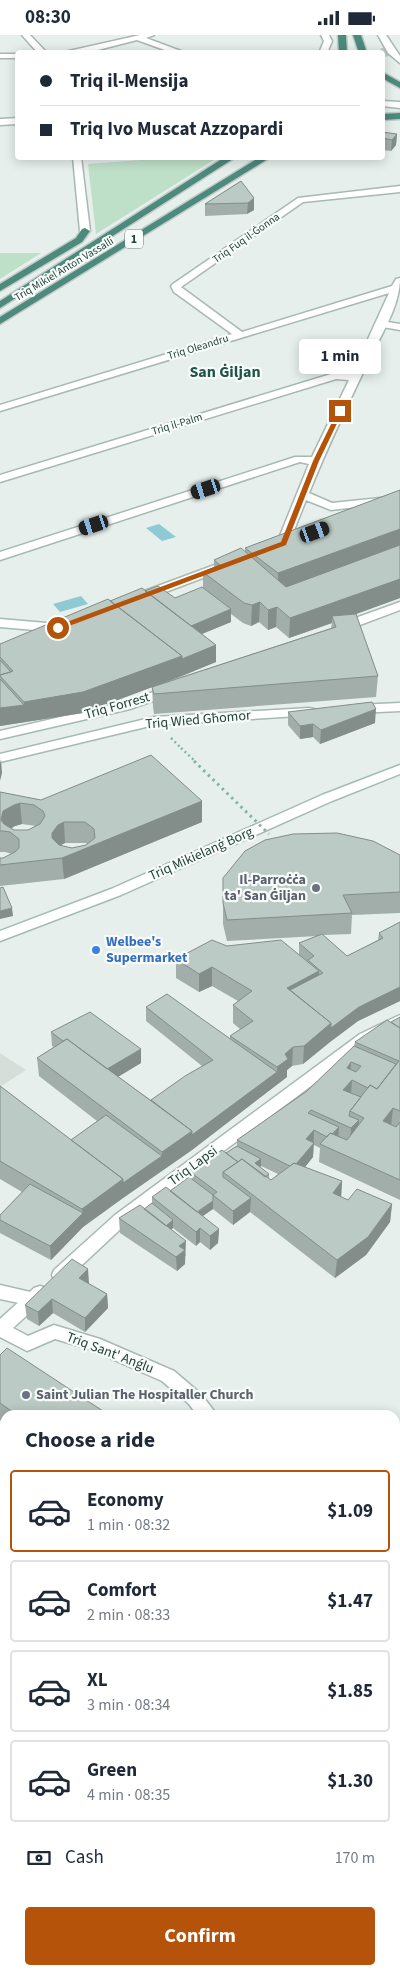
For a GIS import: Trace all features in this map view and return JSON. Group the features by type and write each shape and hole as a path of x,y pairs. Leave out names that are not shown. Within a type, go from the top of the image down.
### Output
{"highway":[{"path":"342,35 343,50"},
{"path":"357,35 362,50"},
{"path":"385,76 400,86"},
{"path":"385,117 400,116"},
{"name":"Triq Mikiel Anton Vassalli","path":"0,305 227,160"},
{"name":"Triq Mikiel Anton Vassalli","path":"0,321 262,160"},
{"path":"0,288 79,240 85,231"}],"street":[{"path":"26,35 40,50"},
{"path":"87,50 140,39 150,35"},
{"path":"325,50 328,41 326,35"},
{"path":"382,35 396,51 400,61"},
{"path":"140,39 173,50"},
{"path":"0,56 15,55"},
{"path":"385,97 400,99"},
{"path":"385,103 400,105"},
{"path":"0,122 15,121"},
{"path":"77,160 85,231"},
{"name":"Triq Fuq il-Ġonna","path":"240,335 177,290 176,286 301,200 400,189"},
{"path":"299,537 279,545 398,284"},
{"name":"Triq Oleandru","path":"0,408 240,335 398,284"},
{"path":"381,324 400,327"},
{"name":"Triq il-Palm","path":"0,479 335,376 356,377"},
{"path":"0,555 299,459 316,461"},
{"path":"303,495 331,507 342,516"},
{"path":"331,507 400,499"},
{"path":"364,514 400,503"},
{"path":"129,601 228,564"},
{"path":"327,633 400,606"},
{"path":"0,623 63,626 33,638"},
{"name":"Triq Forrest","path":"0,735 125,706 180,686"},
{"path":"125,706 154,721"},
{"path":"341,710 400,707"},
{"name":"Triq Wied Għomor","path":"0,758 154,721 321,711"},
{"name":"Triq Mikielanġ Borg","path":"0,936 116,892 309,806 400,769"},
{"name":"Triq Lapsi","path":"1,1329 121,1219 366,1038 400,1020"},
{"path":"0,1292 33,1299"},
{"name":"Triq Sant' Anǵlu","path":"1,1329 27,1344 54,1332 94,1344 168,1376 195,1399 204,1410"}],"path":[{"path":"181,748 269,835"}],"shaded area":[{"path":"0,1053 26,1070 0,1087"}],"green space":[{"path":"141,160 214,160 96,234 88,164"},
{"path":"0,253 41,253 0,279"}],"water":[{"path":"159,524 176,537 162,541 146,528"},
{"path":"81,596 88,604 60,612 53,604"}],"building":[{"path":"385,132 397,134 392,140 385,139"},
{"path":"241,181 254,198 248,203 205,204"},
{"path":"400,490 400,529 278,573 245,548"},
{"path":"400,545 400,579 290,618 277,607 268,610 260,602 252,605 244,603 203,572 220,565 214,560 241,548 286,587"},
{"path":"158,586 175,598 202,587 231,609 191,626 145,591"},
{"path":"142,588 216,645 182,659 182,656 110,601"},
{"path":"108,599 182,656 83,692 24,702 0,676 13,671 0,657 0,644"},
{"path":"356,614 378,676 154,694 152,687 336,627 332,616"},
{"path":"0,660 11,672 0,675"},
{"path":"0,679 24,705 0,708"},
{"path":"372,702 376,709 321,730 313,724 300,726 288,712"},
{"path":"151,755 202,801 62,858 0,865 0,858 15,852 19,848 19,839 10,832 0,831 0,792 41,800","holes":["20,803 34,805 43,811 45,816 40,824 28,830 14,830 4,824 1,820 3,811","64,822 85,822 94,829 95,838 86,845 72,848 59,845 52,838 52,833 58,825"]},
{"name":"Il-Parroċċa ta' San Ġiljan","path":"337,833 373,841 400,855 400,892 343,895 352,913 227,920 223,903 223,878 245,851 265,840 293,834"},
{"path":"3,887 12,908 0,911 0,888"},
{"path":"400,922 400,987 359,1007 331,1028 331,1023 290,990 323,973 308,960 314,956 299,943 322,934 347,956 383,938 379,933"},
{"path":"212,940 227,946 281,940 319,971 287,988 331,1023 304,1046 293,1047 285,1054 288,1059 277,1067 230,1036 253,1021 233,1005 252,991 212,967 199,974 176,959"},
{"path":"167,994 277,1072 192,1135 192,1131 151,1100 185,1076 213,1060 146,1007"},
{"path":"90,1012 141,1049 107,1069 67,1039 63,1041 51,1032"},
{"path":"400,1017 400,1028 391,1022"},
{"path":"387,1020 400,1028 400,1111 393,1108 383,1121 396,1127 400,1122 400,1180 320,1144 330,1133 347,1140 364,1118 350,1111 370,1085 377,1089 399,1061 355,1042"},
{"path":"67,1039 192,1131 162,1152 37,1058"},
{"path":"354,1046 396,1064 377,1089 370,1085 368,1088 352,1080 343,1090 361,1097 350,1111 349,1116 359,1120 351,1128 311,1110 308,1113 339,1127 327,1137 314,1130 306,1139 314,1143 296,1164 294,1163 290,1166 237,1140 307,1091","holes":["351,1062 361,1066 356,1072 347,1068"]},
{"path":"0,1086 123,1179 82,1209 0,1161"},
{"path":"106,1115 162,1156 123,1183 123,1179 71,1140"},
{"path":"237,1146 261,1159 255,1163 269,1174 265,1177 242,1159 238,1162 226,1153"},
{"path":"222,1150 238,1162 223,1172 223,1177 251,1198 233,1211 213,1195 217,1192 189,1171"},
{"path":"242,1159 271,1180 294,1163 342,1181 333,1193 348,1200 357,1189 392,1204 368,1237 337,1260 223,1172"},
{"path":"189,1177 213,1195 213,1201 197,1212 170,1191"},
{"path":"30,1184 83,1213 50,1246 0,1220 0,1215"},
{"path":"166,1187 219,1229 210,1236 200,1228 196,1232 152,1197"},
{"path":"152,1203 173,1220 166,1226 144,1209"},
{"path":"140,1205 186,1241 179,1246 185,1250 176,1257 119,1218"},
{"path":"72,1259 88,1269 79,1278 107,1294 85,1318 52,1299 38,1312 25,1305"},
{"path":"7,1348 101,1410 10,1410 0,1403 0,1355"}],"tunnel":[{"path":"385,52 391,51"}],"place":[{"name":"Il-Parroċċa ta' San Ġiljan","path":"316,888"},
{"name":"Welbee's Supermarket","path":"96,950"},
{"name":"Saint Julian The Hospitaller Church","path":"26,1395"}],"district":[{"name":"San Ġiljan","path":"225,372"}],"route":[{"path":"58,628 283,543 316,461 340,411"}]}
